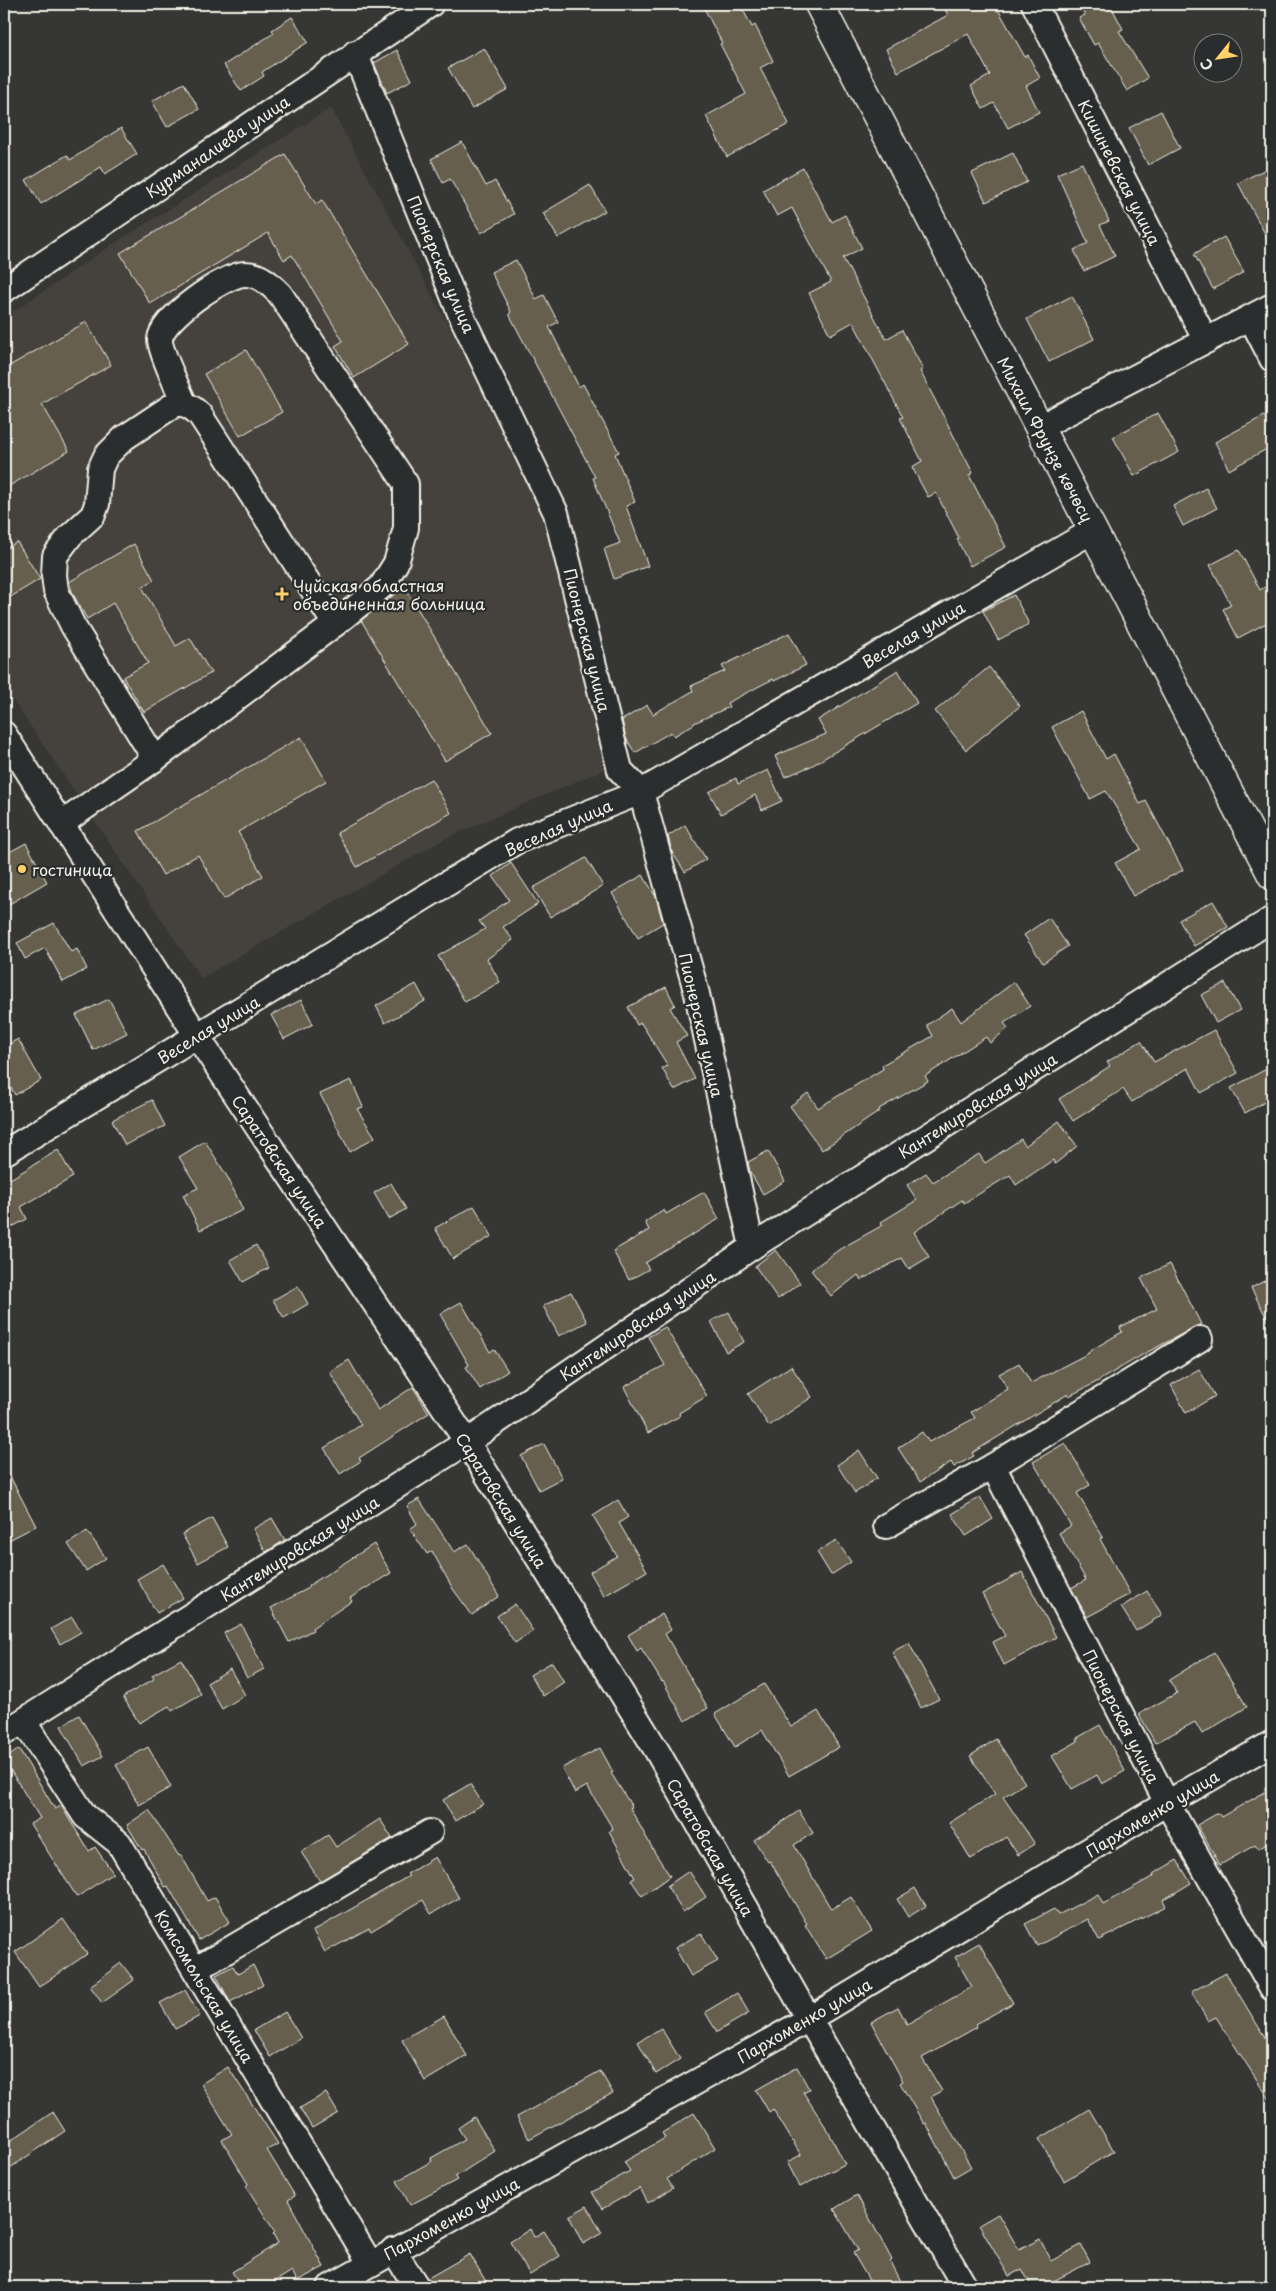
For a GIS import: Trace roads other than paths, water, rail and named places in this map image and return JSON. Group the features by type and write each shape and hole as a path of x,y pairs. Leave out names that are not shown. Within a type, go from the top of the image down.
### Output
{"main road":[{"name":"Михаил Фрунзе көчөсү","path":"819,4 1272,875"}],"street":[{"name":"Курманалиева улица","path":"4,290 355,53 431,4"},
{"name":"Кишиневская улица","path":"1034,4 1206,341"},
{"name":"Пионерская улица","path":"355,53 460,313 556,513 620,770 641,792 697,994 752,1247"},
{"path":"61,824 155,759 335,624 381,587 396,563 406,528 406,484 280,294 265,279 244,273 218,285 185,305 163,329 160,340 184,403"},
{"path":"1040,427 1272,306"},
{"path":"1251,318 1272,359"},
{"path":"155,759 73,626 56,591 56,556 70,536 93,515 97,504 100,469 106,456 124,438 164,409 175,404 184,403 193,408 200,415 335,624"},
{"name":"Веселая улица","path":"4,1153 518,841 641,792 1094,530"},
{"name":"Саратовская улица","path":"4,734 197,1036 467,1442 657,1751 964,2287"},
{"name":"Кантемировская улица","path":"14,1727 467,1442 752,1247 1272,919"},
{"path":"886,1526 994,1466 1200,1339"},
{"name":"Пионерская улица","path":"994,1466 1167,1803 1272,1988"},
{"name":"Комсомольская улица","path":"14,1727 85,1816 119,1842 370,2263"},
{"name":"Пархоменко улица","path":"330,2287 393,2250 809,2019 1167,1803 1272,1743"},
{"path":"196,1970 430,1832"},
{"path":"393,2250 417,2287"}],"place":[{"name":"Чуйская областная объединенная больница","path":"282,594"},
{"name":"гостиница","path":"22,869"}]}
